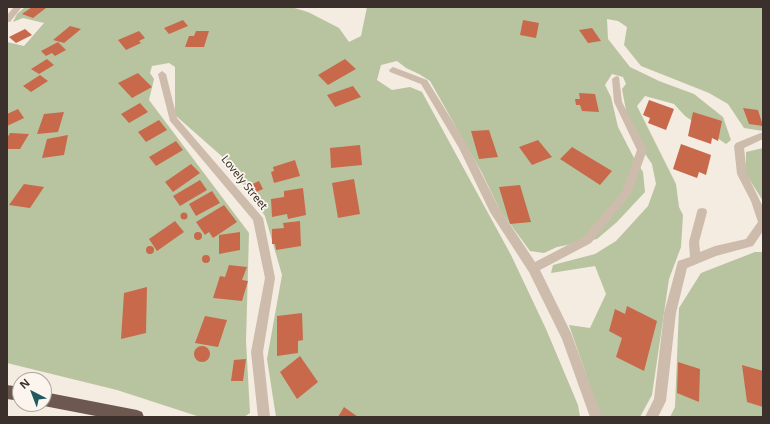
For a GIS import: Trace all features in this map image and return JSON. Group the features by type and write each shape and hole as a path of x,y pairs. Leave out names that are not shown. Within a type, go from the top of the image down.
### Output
{"highway":[{"path":"52,401 137,417"}],"street":[{"path":"7,20 18,7"},
{"path":"393,70 424,82 463,146 494,209 533,268 567,337 596,417"},
{"name":"Lovely Street","path":"162,74 173,118 258,218 270,278 257,352 264,417"},
{"path":"533,268 588,240 626,194 642,150 618,102 616,80"},
{"path":"651,417 660,401 670,313 682,265 716,251 749,243 763,223 756,201 742,174 739,146 763,135"},
{"path":"695,259 694,242 702,212"}],"green space":[{"path":"25,7 291,7 308,12 339,28 349,42 361,36 367,7 763,7 763,131 744,128 728,104 709,93 641,66 624,45 627,27 618,21 607,19 608,39 630,67 659,81 694,94 723,117 731,140 726,144 685,116 674,104 645,96 637,106 676,184 679,207 683,215 681,247 669,279 652,395 640,417 597,417 589,383 569,325 590,328 606,294 595,266 551,273 553,265 595,254 616,241 648,206 656,184 652,164 630,132 622,89 626,84 623,77 612,74 605,85 611,97 618,127 643,172 645,192 617,222 597,239 557,247 544,253 530,251 500,210 482,173 430,81 406,68 397,61 381,65 377,80 392,90 410,87 422,92 511,255 546,329 578,405 580,417 276,417 267,359 282,275 265,216 226,160 175,115 175,67 169,63 152,66 150,73 154,79 149,100 249,233 246,341 250,413 244,417 200,417 117,390 52,374 52,372 44,372 7,363 7,42 24,46 44,23 23,18 13,22 17,14"},
{"path":"763,148 763,201 746,174 746,152"},
{"path":"755,252 763,252 763,417 670,417 675,407 679,308 701,273"}],"building":[{"path":"32,7 46,8 33,18 22,14"},
{"path":"183,20 188,26 169,34 164,28"},
{"path":"523,20 539,23 536,38 520,35"},
{"path":"70,26 81,29 64,43 53,40"},
{"path":"592,28 601,41 588,43 579,30"},
{"path":"25,29 32,35 16,43 9,37"},
{"path":"139,31 145,38 139,41 141,43 126,50 118,40"},
{"path":"196,31 209,31 204,47 185,47 189,36 194,36"},
{"path":"58,42 66,50 55,56 52,53 46,56 41,51"},
{"path":"47,59 54,65 39,74 31,69"},
{"path":"345,59 356,69 328,85 318,75"},
{"path":"138,73 152,87 132,98 118,83"},
{"path":"40,75 48,81 31,92 23,86"},
{"path":"353,86 361,97 335,107 327,95"},
{"path":"579,93 595,94 599,112 582,111 580,105 576,105 575,99 580,99"},
{"path":"649,100 674,109 666,130 648,123 650,118 643,115"},
{"path":"140,103 148,112 129,123 121,114"},
{"path":"743,108 758,110 763,126 749,124"},
{"path":"18,109 24,118 7,126 7,114"},
{"path":"64,112 58,132 37,134 44,114"},
{"path":"693,112 722,121 718,141 712,138 711,144 688,136"},
{"path":"159,120 167,130 146,142 138,132"},
{"path":"489,130 498,157 479,159 471,131"},
{"path":"10,133 29,134 20,149 7,149 7,138"},
{"path":"68,135 64,155 42,158 47,139"},
{"path":"538,140 552,157 532,165 519,147"},
{"path":"176,141 183,150 156,166 149,157"},
{"path":"681,144 711,155 706,175 699,172 697,178 673,169"},
{"path":"360,145 362,165 331,168 330,148"},
{"path":"572,147 612,171 600,185 560,159"},
{"path":"295,160 300,176 274,183 271,172 274,171 273,167"},
{"path":"191,164 200,173 173,192 165,182"},
{"path":"354,179 360,214 338,218 332,183"},
{"path":"200,180 207,190 180,206 173,196"},
{"path":"259,181 263,189 252,194 248,186"},
{"path":"24,184 44,187 30,208 9,205"},
{"path":"520,185 531,222 510,224 499,187"},
{"path":"303,188 306,215 288,219 287,214 272,217 271,199 284,197 284,191"},
{"path":"212,191 220,203 196,216 189,204"},
{"path":"224,205 237,222 213,238 209,232 205,235 196,222"},
{"path":"184,212 187,213 187,219 184,220 181,219 180,216 181,213"},
{"path":"175,221 184,232 157,251 149,239"},
{"path":"300,221 301,246 276,250 275,244 272,244 272,229 284,228 283,223"},
{"path":"198,232 201,233 201,239 198,240 195,239 194,236 195,233"},
{"path":"240,232 240,250 219,254 219,235"},
{"path":"150,246 153,247 153,253 150,254 147,253 146,250 147,247"},
{"path":"204,255 208,255 210,259 208,263 204,263 202,261 202,257"},
{"path":"229,265 247,267 242,280 248,281 242,301 213,298 220,276 225,277"},
{"path":"147,287 146,333 121,339 124,293"},
{"path":"627,306 657,321 644,371 616,357 622,338 609,331 615,309 625,314"},
{"path":"302,313 303,340 298,341 298,353 277,356 277,316"},
{"path":"205,316 227,320 218,347 195,343"},
{"path":"202,346 209,351 210,354 205,361 202,362 195,357 194,354 199,347"},
{"path":"300,356 318,382 297,399 280,372"},
{"path":"246,359 243,381 231,381 234,360"},
{"path":"678,362 700,369 699,402 677,393"},
{"path":"742,365 763,371 763,407 747,402"},
{"path":"344,407 358,417 338,417"}]}
